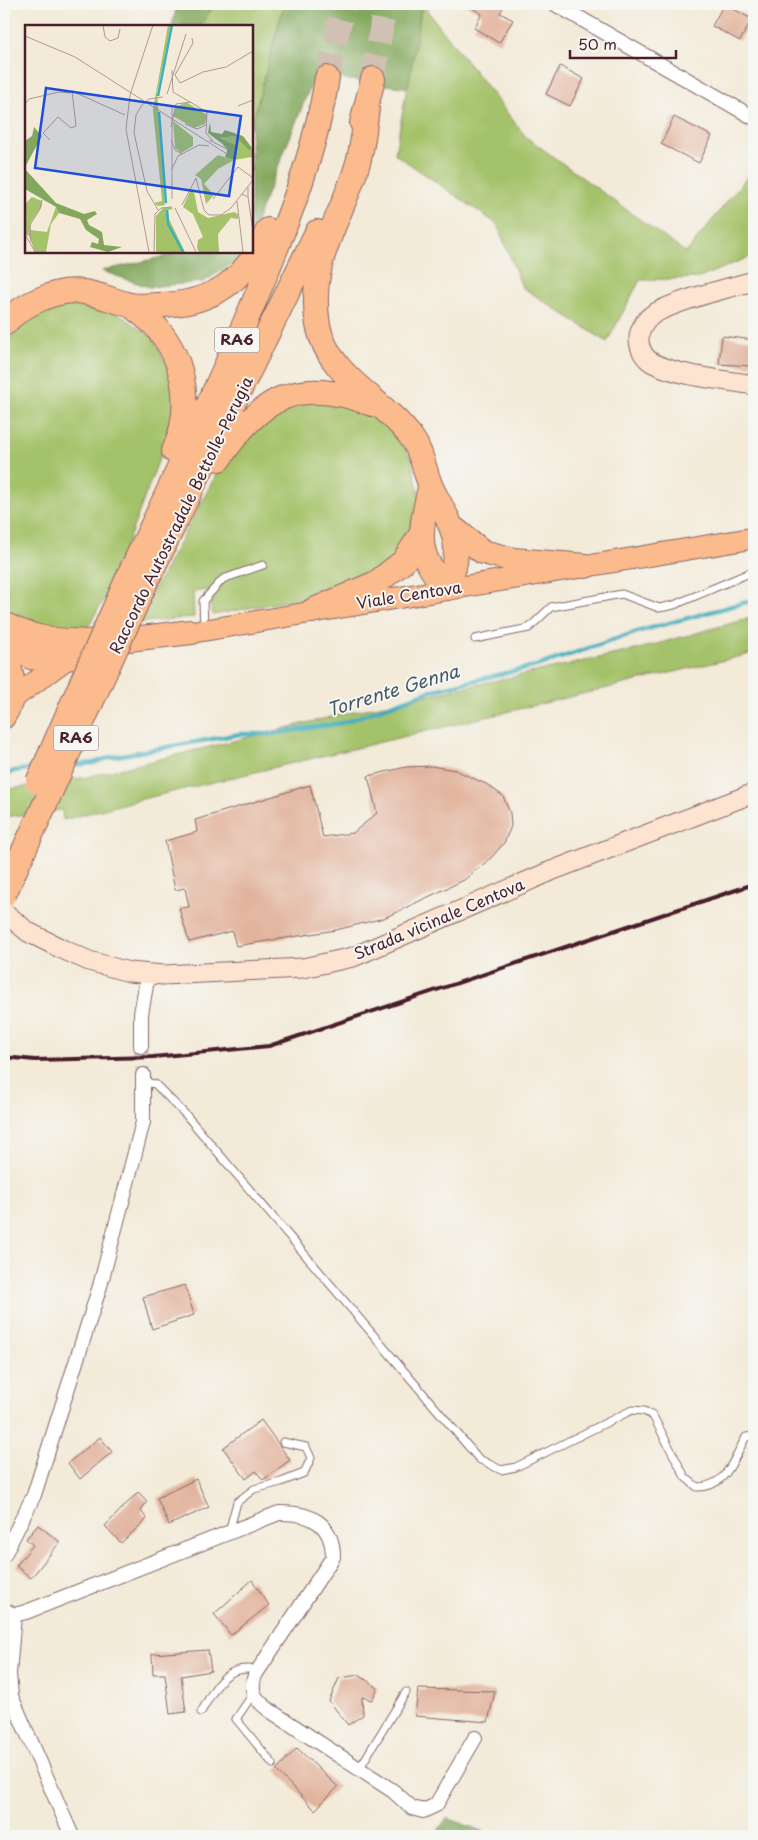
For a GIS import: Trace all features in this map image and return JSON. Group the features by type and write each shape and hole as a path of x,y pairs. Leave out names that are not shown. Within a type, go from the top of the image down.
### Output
{"highway":[{"name":"Raccordo Autostradale Bettolle-Perugia","path":"4,894 142,574 300,268 338,185 367,110 373,79"},
{"name":"RA6","path":"4,856 142,574 213,397 269,266 301,183 326,89 260,250 248,266 232,283 203,299 173,305 131,305"},
{"path":"367,110 358,165 326,244 317,276 315,301 319,328 326,348 338,367 412,438 424,461 430,487 453,528 457,558 447,588 432,573 425,559 421,535 430,487"},
{"path":"4,324 30,304 51,295 80,291 104,296 131,305 156,328 168,344 184,385 186,410 178,442 138,533 142,574"},
{"path":"142,574 175,539 228,446 259,411 278,400 301,392 324,390 349,395 380,407"},
{"path":"453,528 484,552 514,560 586,566"},
{"path":"312,611 376,583 403,562 421,535"},
{"path":"4,624 19,633 43,639 71,642 198,631"}],"main road":[{"name":"Viale Centova","path":"65,660 198,631 754,538"},
{"path":"4,648 32,659 65,660"},
{"path":"4,648 11,663 14,681 8,708"},
{"path":"8,708 65,660"}],"street":[{"path":"555,4 754,118"},
{"path":"754,281 666,308 651,316 642,327 638,336 640,350 651,362 713,378 754,385"},
{"name":"Strada vicinale Centova","path":"4,912 28,932 89,961 129,972 163,975 303,968 353,957 551,871 754,794"},
{"path":"141,1046 140,1014 148,974"},
{"path":"4,1554 34,1495 100,1286 143,1122 143,1078"},
{"path":"72,1836 11,1696 9,1612 279,1513 293,1512 309,1516 318,1522 329,1532 333,1544 333,1557 257,1670 251,1685 253,1694 269,1710 393,1791 412,1808 423,1811 436,1805 475,1738"}],"lane":[{"path":"198,631 203,601 218,584 224,579 263,566"},
{"path":"475,639 529,628 552,607 622,594 659,608 674,606 754,571"},
{"path":"143,1078 155,1084 186,1115 479,1459 501,1470 516,1467 622,1414 632,1410 644,1411 653,1416 685,1476 697,1487 711,1487 721,1481 746,1438 754,1436"},
{"path":"229,1532 237,1502 254,1489 281,1482 304,1473 311,1458 306,1447 283,1442"},
{"path":"201,1712 221,1679 242,1667 257,1670"},
{"path":"358,1768 406,1692"},
{"path":"253,1694 236,1719 273,1764"}],"green space":[{"path":"177,4 215,4 201,25 172,25"},
{"path":"215,4 284,4 252,123 252,25 201,25"},
{"path":"284,4 422,4 408,88 315,75 252,232 252,123"},
{"path":"422,4 526,137 686,253 754,168 754,255 699,278 640,280 607,342 522,287 497,224 395,154"},
{"path":"184,252 245,252 242,258 203,282 149,287 102,271"},
{"path":"85,301 121,315 153,338 175,381 174,419 110,589 87,628 37,628 4,614 4,344 36,313"},
{"path":"343,398 384,420 411,457 421,502 407,538 386,568 335,592 213,615 206,590 193,592 194,617 136,623 223,462 263,416 300,400"},
{"path":"754,617 754,653 138,800 63,820 62,810 4,817 4,790 87,777 343,714 635,650"},
{"path":"447,1818 495,1836 434,1836"}],"building":[{"path":"465,4 505,4 500,13 513,20 499,43 474,28 482,14"},
{"path":"724,4 752,19 740,41 712,26"},
{"path":"560,66 584,79 570,106 546,94"},
{"path":"674,117 712,136 699,163 661,144"},
{"path":"722,336 754,340 752,366 719,364"},
{"path":"431,766 455,770 486,784 503,796 510,813 511,826 504,843 491,858 464,880 384,918 336,930 236,946 232,931 189,942 179,908 189,907 185,888 175,890 165,841 197,832 195,820 310,785 323,837 353,833 377,813 368,776 406,767"},
{"path":"185,1285 194,1315 152,1329 143,1297"},
{"path":"261,1420 290,1460 263,1480 256,1471 246,1479 223,1448"},
{"path":"100,1437 112,1452 80,1479 68,1463"},
{"path":"196,1479 209,1507 169,1525 157,1498"},
{"path":"138,1492 147,1501 141,1511 147,1519 121,1543 105,1526"},
{"path":"38,1525 60,1542 31,1578 16,1566 33,1545 26,1539"},
{"path":"252,1580 269,1605 231,1635 214,1614"},
{"path":"208,1650 211,1671 181,1676 186,1712 170,1714 165,1674 153,1674 152,1654"},
{"path":"359,1675 378,1688 372,1700 362,1697 363,1715 348,1725 329,1701 339,1678"},
{"path":"418,1689 495,1691 488,1722 415,1716"},
{"path":"297,1748 338,1787 315,1810 276,1770"}],"waterway":[{"name":"Torrente Genna","path":"71,765 94,763 111,757 240,734 271,734 342,723 430,691 536,666 640,631 754,600"},
{"name":"Torrente Genna","path":"4,776 14,771 36,768"}],"tunnel":[{"path":"327,78 344,4"},
{"path":"373,79 385,4"},
{"path":"141,1046 143,1075"}],"railway":[{"path":"4,1057 35,1060 153,1057 269,1046 754,884"}]}
